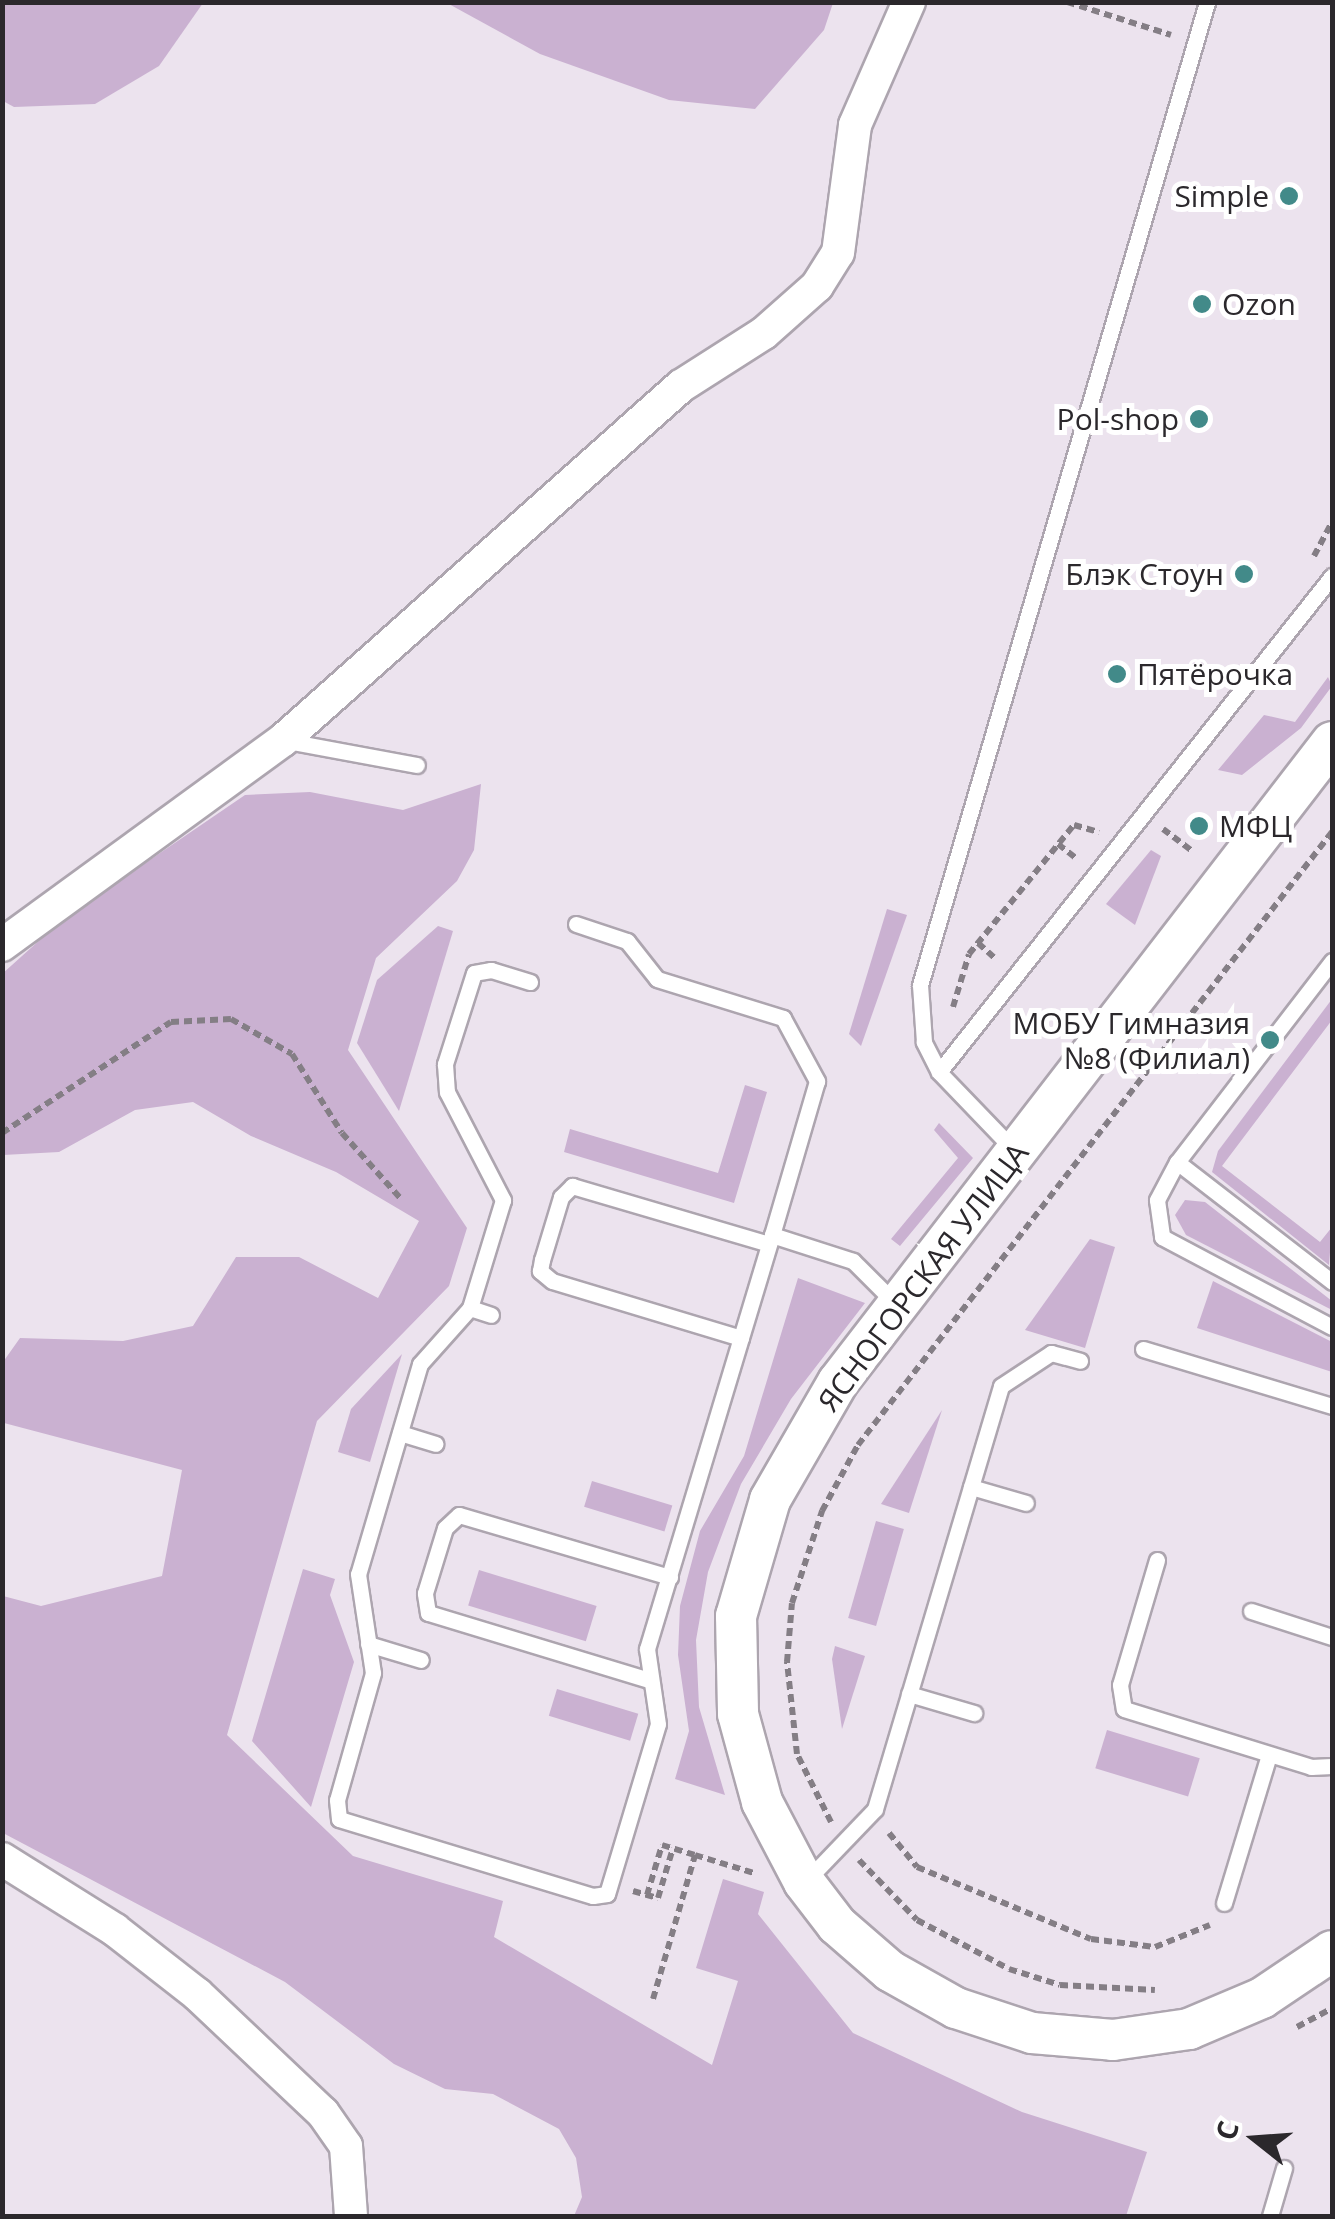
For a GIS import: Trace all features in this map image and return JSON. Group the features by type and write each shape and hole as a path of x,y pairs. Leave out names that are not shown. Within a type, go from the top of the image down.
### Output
{"street":[{"path":"2,945 283,740 681,386 764,332 817,286 838,253 855,125 909,2"},
{"name":"ЯСНОГОРСКАЯ УЛИЦА","path":"1332,742 838,1382 770,1500 736,1616 738,1714 762,1802 804,1882 837,1924 890,1971 956,2008 1032,2033 1113,2040 1189,2029 1262,1998 1332,1951"},
{"path":"2,1858 115,1930 197,1994 323,2113 346,2146 351,2216"}],"lane":[{"path":"1016,1152 939,1072 924,1042 920,985 927,950 1207,2"},
{"path":"939,1072 1332,576"},
{"path":"283,740 417,765"},
{"path":"530,982 491,970 474,973 445,1064 442,1080 503,1200 470,1308 425,1354 356,1585 368,1644 371,1689 338,1800 340,1819 593,1896 607,1894 612,1885 656,1736 647,1650 817,1081 788,1025 774,1014 657,979 628,940 576,924"},
{"path":"1332,961 1177,1162 1156,1200 1162,1237 1332,1327"},
{"path":"1177,1162 1332,1282"},
{"path":"741,1338 552,1281 540,1271 561,1197 572,1186 853,1261 897,1306"},
{"path":"470,1308 491,1315"},
{"path":"1143,1350 1332,1406"},
{"path":"804,1882 873,1813 1006,1378 1051,1353 1080,1360"},
{"path":"400,1433 435,1444"},
{"path":"971,1487 1026,1503"},
{"path":"649,1680 428,1613 425,1593 445,1528 459,1515 670,1576"},
{"path":"1158,1560 1120,1686 1124,1709 1269,1755 1332,1766"},
{"path":"1251,1611 1332,1637"},
{"path":"368,1644 421,1660"},
{"path":"910,1694 974,1713"},
{"path":"1224,1904 1269,1755"},
{"path":"1270,2216 1284,2168"}],"path":[{"path":"1068,2 1195,43"},
{"path":"948,1022 978,943 1058,844 1074,825 1103,834"},
{"path":"1162,828 1193,852"},
{"path":"1058,844 1081,863"},
{"path":"978,943 1002,964"},
{"path":"2,1133 171,1022 231,1019 292,1054 342,1133 402,1200"},
{"path":"873,1813 916,1867 1090,1939 1155,1947 1200,1932 1224,1904"},
{"path":"647,1895 662,1845 762,1875"},
{"path":"658,1898 673,1848"},
{"path":"653,1999 696,1855"}],"shaded area":[{"path":"2,3 203,3 159,66 95,104 14,107 3,101"},
{"path":"447,3 833,3 824,30 755,109 669,100 540,54"},
{"path":"1328,677 1332,686 1301,728 1242,775 1218,770 1264,715 1295,722"},
{"path":"481,784 474,850 457,881 376,958 348,1050 467,1228 449,1286 317,1421 227,1735 353,1856 503,1901 494,1937 712,2065 738,1981 696,1968 723,1879 764,1892 758,1914 853,2033 1022,2112 1147,2152 1126,2216 574,2216 582,2197 576,2158 559,2129 493,2094 445,2089 394,2064 285,1982 3,1833 3,1596 41,1606 162,1576 182,1470 4,1423 3,1362 20,1338 123,1341 193,1326 236,1257 299,1257 378,1298 419,1221 336,1172 251,1136 193,1102 135,1110 59,1152 3,1155 2,974 62,920 245,795 310,792 403,810"},
{"path":"1151,850 1161,856 1135,925 1106,904"},
{"path":"887,909 907,915 861,1046 849,1034"},
{"path":"438,926 453,931 399,1111 357,1043 377,980"},
{"path":"1332,999 1332,1020 1222,1166 1320,1242 1332,1227 1329,1265 1212,1172 1218,1151"},
{"path":"745,1085 767,1092 734,1203 564,1152 570,1129 718,1173"},
{"path":"939,1123 973,1158 900,1246 891,1239 958,1158 934,1130"},
{"path":"1185,1200 1205,1202 1332,1301 1332,1310 1186,1235 1175,1215"},
{"path":"1090,1239 1115,1247 1085,1348 1025,1330"},
{"path":"798,1278 865,1303 791,1399 741,1484 708,1572 696,1640 699,1707 725,1795 675,1779 689,1731 678,1655 680,1606 700,1531 744,1456"},
{"path":"1213,1281 1332,1342 1332,1372 1197,1328"},
{"path":"402,1354 370,1462 338,1452 351,1409"},
{"path":"942,1410 909,1513 881,1504"},
{"path":"592,1481 672,1506 664,1531 584,1507"},
{"path":"876,1521 904,1529 876,1626 848,1618"},
{"path":"303,1569 335,1579 330,1595 354,1662 311,1807 252,1741"},
{"path":"479,1570 597,1606 586,1641 468,1605"},
{"path":"835,1646 865,1656 842,1729 832,1659"},
{"path":"557,1689 638,1714 630,1741 549,1716"},
{"path":"1107,1730 1200,1758 1188,1797 1095,1768"}],"place":[{"name":"Simple","path":"1289,196"},
{"name":"Ozon","path":"1202,304"},
{"name":"Pol-shop","path":"1199,419"},
{"name":"Блэк Стоун","path":"1244,574"},
{"name":"Пятёрочка","path":"1117,674"},
{"name":"МФЦ","path":"1199,826"},
{"name":"МОБУ Гимназия №8 (Филиал)","path":"1270,1040"}]}
